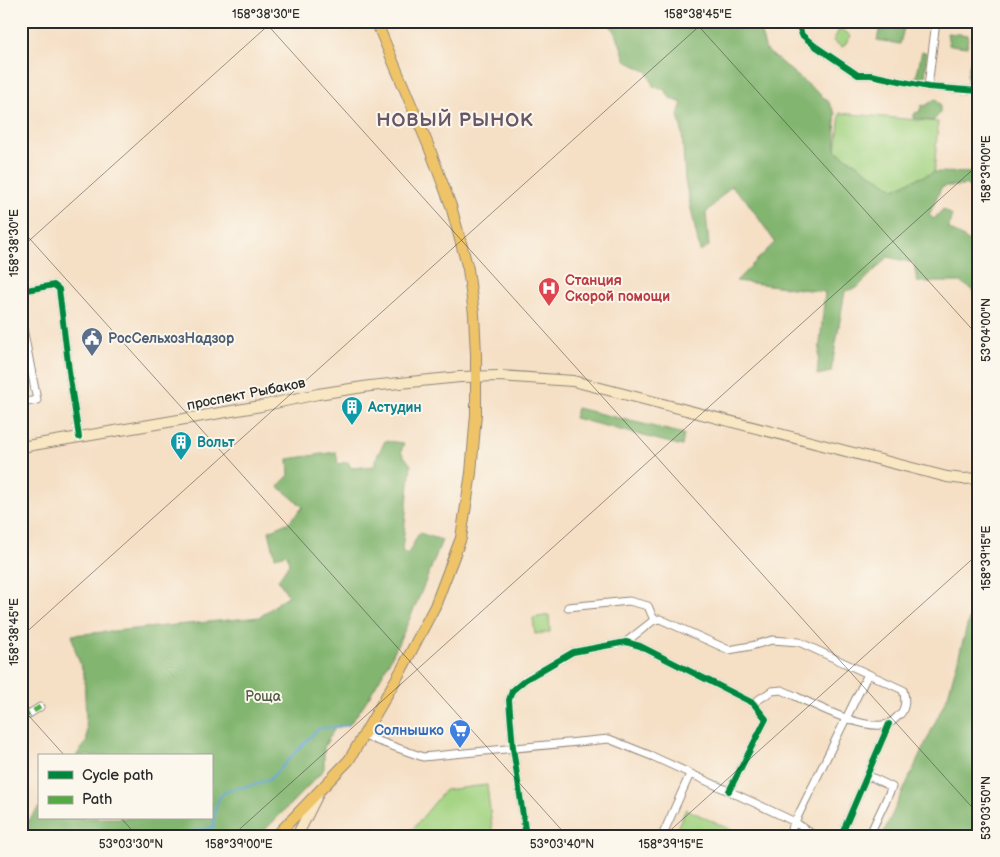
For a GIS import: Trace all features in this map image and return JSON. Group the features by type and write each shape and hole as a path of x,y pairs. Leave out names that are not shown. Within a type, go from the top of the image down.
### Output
{"main road":[{"path":"276,836 349,760 402,669 435,606 461,538 472,473 476,414 476,377 474,314 468,269 458,228 429,147 376,21"},
{"name":"проспект Рыбаков","path":"21,447 370,386 476,377 528,377 573,382 947,477 963,480 979,478"},
{"path":"297,836 320,792"}],"street":[{"path":"797,21 802,35 858,75 871,75 928,87 979,91"},
{"path":"928,87 936,21"},
{"path":"21,292 54,285 59,289 79,437"},
{"path":"21,403 37,400 22,323"},
{"path":"568,607 628,601 648,606 654,620"},
{"path":"626,642 654,620 660,618 729,650 772,640 799,642 903,690 906,698 902,714 889,724 841,836"},
{"path":"526,836 513,748 509,700 512,691 525,680 573,652 626,642 640,646 752,703 766,719 729,791"},
{"path":"788,836 848,719 868,674"},
{"path":"752,703 772,691 782,690 848,719 874,726 889,724"},
{"path":"21,720 40,707"},
{"path":"364,736 422,757 609,739 795,822 815,836"},
{"path":"662,836 690,774"},
{"path":"867,775 892,787 869,836"}],"green space":[{"path":"608,21 757,21 766,50 828,101 835,113 836,151 895,189 935,172 979,173 979,196 974,195 972,189 965,184 963,186 946,186 941,188 929,215 934,219 943,209 952,215 948,228 979,248 979,295 961,282 917,282 914,263 888,257 857,288 845,291 831,372 817,375 825,292 736,281 775,242 746,200 731,186 706,213 709,246 700,252 685,180 682,131 678,115 682,103 670,98 665,90 653,86 648,72 626,61 617,36"},
{"path":"880,27 904,28 900,44 877,40"},
{"path":"840,28 851,36 843,47 833,41"},
{"path":"947,33 968,35 967,47 949,45"},
{"path":"922,51 927,53 925,80 916,78"},
{"path":"972,55 979,56 976,79 972,87 968,87 967,75"},
{"path":"935,99 940,104 940,113 933,121 913,118 915,113 919,112 922,105 925,106"},
{"path":"840,113 938,122 934,174 895,189 836,151"},
{"path":"21,347 31,394 21,396"},
{"path":"577,408 684,434 682,446 574,418"},
{"name":"Роща","path":"385,441 404,443 401,452 411,465 402,551 408,554 419,533 442,540 413,611 390,660 364,705 349,725 335,728 324,747 324,769 317,777 259,836 21,836 21,831 38,808 38,820 212,820 212,754 77,754 87,741 84,674 75,650 72,635 260,617 288,595 278,580 289,564 287,554 275,557 269,531 289,522 303,507 278,486 289,475 288,459 336,452 338,464 348,462 351,468 375,466 375,460"},
{"path":"979,583 979,836 882,836 948,695"},
{"path":"549,615 550,632 535,634 533,618"},
{"path":"487,785 493,836 407,836 445,790"},
{"path":"686,809 744,836 673,836"}],"waterway":[{"path":"184,836 189,832 213,827 219,798 227,790 269,780 318,729 349,725"}],"marked path":[{"path":"21,719 40,707"}],"cycle path":[{"path":"797,21 802,35 858,75 871,75 928,87 979,91"},
{"path":"21,291 54,285 59,289 79,437"},
{"path":"526,836 513,748 509,700 512,691 525,680 573,652 626,642 640,646 753,703 766,719 729,791"},
{"path":"841,836 889,724"}],"place":[{"name":"Станция Скорой помощи","path":"549,307"},
{"name":"РосСельхозНадзор","path":"92,357"},
{"name":"Астудин","path":"352,426"},
{"name":"Вольт","path":"181,461"},
{"name":"Солнышко","path":"460,749"}],"district":[{"name":"НОВЫЙ РЫНОК","path":"455,120"}]}
